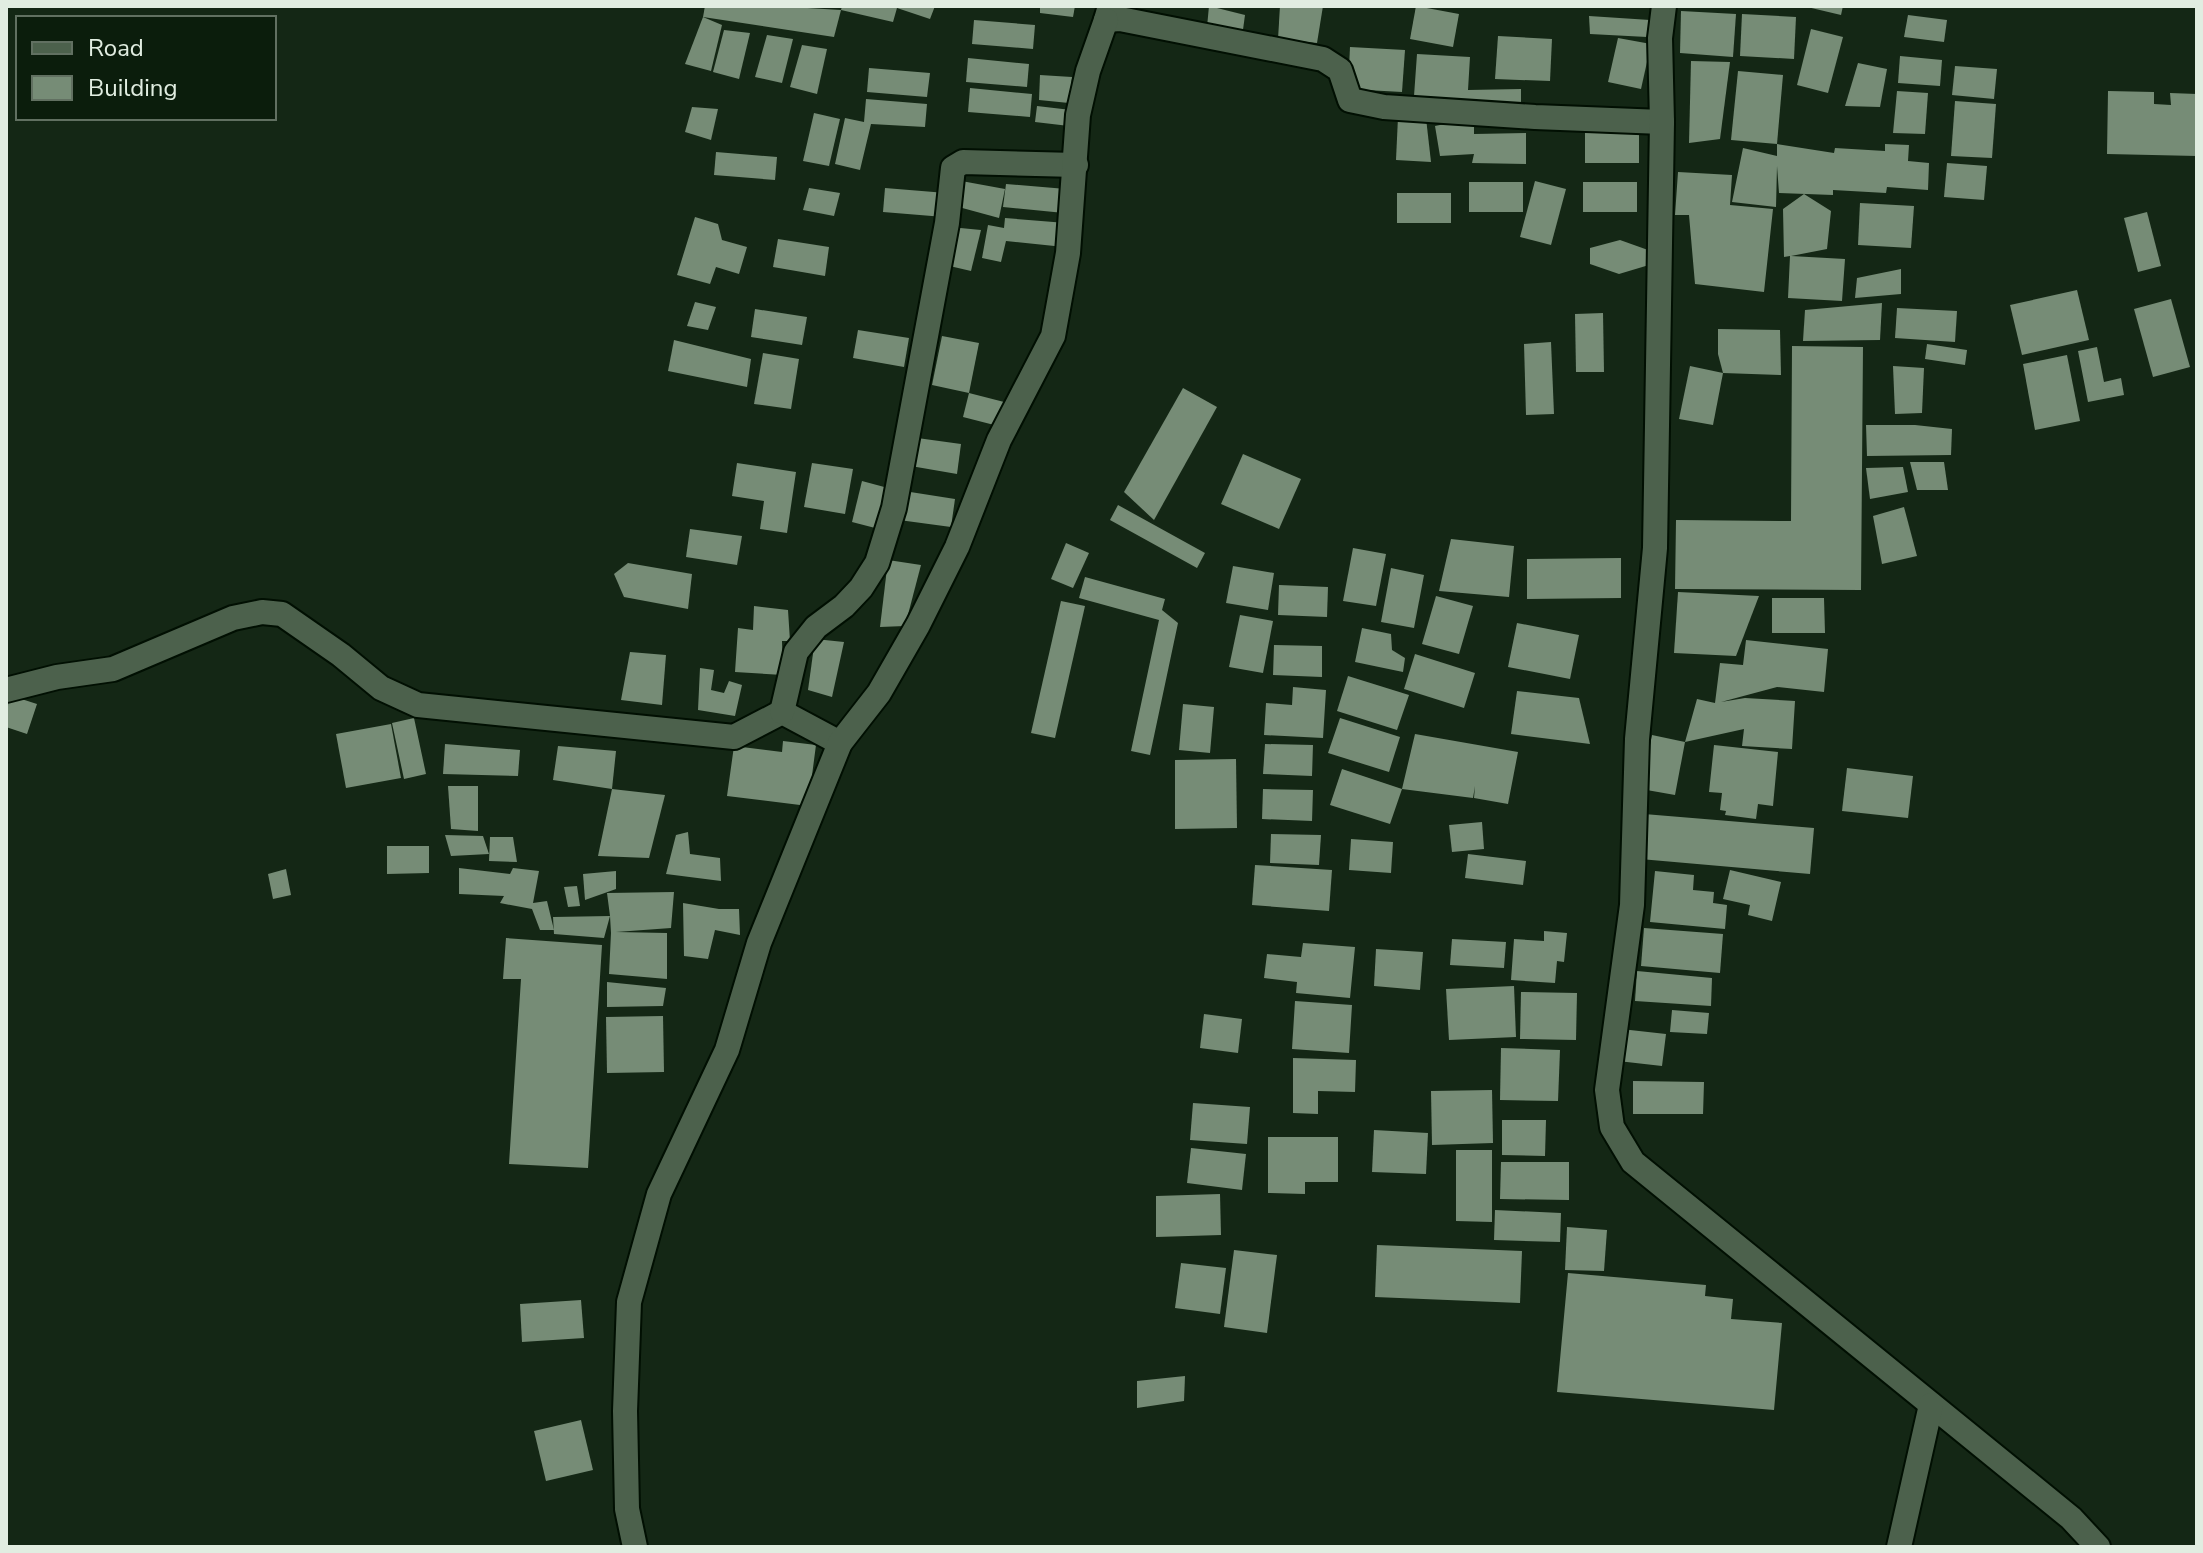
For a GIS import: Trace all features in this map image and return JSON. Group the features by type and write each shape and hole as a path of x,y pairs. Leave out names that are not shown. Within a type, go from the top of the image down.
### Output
{"street":[{"path":"1664,6 1660,38 1662,122 1655,548 1637,739 1632,905 1607,1090 1612,1127 1633,1162 2071,1518 2098,1547"},
{"path":"635,1547 627,1495 625,1411 629,1302 659,1194 727,1050 759,943 840,743 879,693 918,625 957,547 999,440 1053,336 1068,253 1078,115 1088,71 1108,13 1120,19 1323,59 1340,70 1350,100 1384,107 1662,122"},
{"path":"6,690 57,677 113,669 233,618 262,612 282,614 341,655 381,688 418,705 734,737 782,712 796,652 816,627 852,597 877,563 894,508 947,223 953,168 963,162 1076,165"},
{"path":"782,712 840,743"},
{"path":"1899,1547 1931,1405"}],"building":[{"path":"705,6 841,10 834,37 703,17"},
{"path":"842,6 935,6 930,19 897,8 893,22 841,10"},
{"path":"1040,6 1075,6 1073,17 1040,13"},
{"path":"1209,6 1245,15 1242,37 1207,27"},
{"path":"1280,6 1323,6 1317,43 1278,39"},
{"path":"1416,6 1459,14 1453,47 1410,39"},
{"path":"1803,6 1843,6 1841,15"},
{"path":"1681,11 1736,14 1733,57 1680,53"},
{"path":"1742,14 1796,17 1794,59 1740,56"},
{"path":"1908,15 1947,20 1944,42 1904,37"},
{"path":"1589,16 1650,20 1647,37 1590,34"},
{"path":"703,17 722,25 711,71 685,64"},
{"path":"974,20 1035,25 1033,49 972,44"},
{"path":"1811,29 1843,37 1828,93 1797,85"},
{"path":"724,30 750,33 739,79 713,72"},
{"path":"767,35 793,39 782,83 755,77"},
{"path":"1498,36 1552,39 1550,81 1495,79"},
{"path":"1618,38 1651,44 1641,89 1608,82"},
{"path":"802,45 827,49 817,94 790,87"},
{"path":"1350,47 1405,50 1402,92 1348,89"},
{"path":"1417,54 1470,57 1468,90 1521,89 1521,109 1454,106 1455,99 1414,96"},
{"path":"1900,56 1942,60 1940,86 1898,83"},
{"path":"968,58 1029,64 1027,87 966,82"},
{"path":"1691,61 1730,62 1720,139 1689,143"},
{"path":"1858,63 1887,69 1880,107 1845,106"},
{"path":"1955,66 1997,69 1994,99 1952,95"},
{"path":"869,68 930,73 927,97 867,92"},
{"path":"1738,71 1783,75 1777,144 1731,140"},
{"path":"1040,75 1072,77 1069,103 1039,100"},
{"path":"970,88 1032,94 1030,117 968,112"},
{"path":"1897,91 1928,93 1925,134 1893,133"},
{"path":"2108,91 2154,92 2154,104 2171,105 2170,93 2197,94 2197,156 2107,154"},
{"path":"866,99 927,104 925,127 871,124 860,170 835,164 845,118 864,122"},
{"path":"1955,101 1996,104 1992,158 1951,156"},
{"path":"1037,106 1071,110 1069,126 1035,122"},
{"path":"692,107 718,109 711,140 685,132"},
{"path":"814,113 840,119 829,166 803,161"},
{"path":"1398,117 1426,118 1431,162 1396,160"},
{"path":"1474,118 1474,134 1526,133 1526,164 1472,163 1474,154 1440,156 1435,126"},
{"path":"1585,133 1639,133 1639,163 1585,163"},
{"path":"1777,144 1834,153 1835,148 1885,151 1885,144 1909,145 1908,161 1929,163 1928,190 1887,187 1886,193 1833,190 1833,195 1779,193 1777,166 1776,207 1732,202 1743,148 1777,156"},
{"path":"716,152 777,157 775,180 714,175"},
{"path":"1947,163 1987,166 1984,200 1944,197"},
{"path":"1678,172 1732,175 1730,205 1773,209 1764,292 1695,284 1689,215 1675,215"},
{"path":"956,180 1005,189 999,218 955,206"},
{"path":"1535,181 1566,189 1551,245 1520,237"},
{"path":"1469,182 1523,182 1523,212 1469,212"},
{"path":"1583,182 1637,182 1637,212 1583,212"},
{"path":"1006,184 1066,189 1064,213 1003,207"},
{"path":"809,188 840,193 834,216 803,210"},
{"path":"885,188 946,193 944,217 883,212"},
{"path":"1397,193 1451,193 1451,223 1397,223"},
{"path":"1804,194 1831,211 1827,249 1791,256 1845,259 1842,301 1788,298 1790,256 1784,257 1783,209"},
{"path":"1860,203 1914,206 1911,248 1858,245"},
{"path":"2147,212 2161,266 2138,272 2124,218"},
{"path":"695,217 718,224 722,240 747,247 739,274 716,267 710,284 677,275"},
{"path":"1005,218 1066,223 1064,247 1006,241 1001,262 982,258 988,225 1004,228"},
{"path":"950,227 981,230 971,271 941,264"},
{"path":"778,239 829,247 825,276 773,267"},
{"path":"1620,240 1648,250 1649,265 1619,274 1590,264 1590,248"},
{"path":"1901,269 1901,294 1855,298 1857,278"},
{"path":"2077,290 2089,340 2022,355 2010,305"},
{"path":"2171,299 2190,367 2153,377 2134,309"},
{"path":"695,302 716,307 708,330 687,326"},
{"path":"1882,303 1880,340 1803,341 1805,310"},
{"path":"1897,308 1957,311 1955,342 1895,338"},
{"path":"755,309 807,317 802,345 751,337"},
{"path":"1603,313 1604,372 1576,372 1575,314"},
{"path":"1718,329 1780,330 1781,375 1723,373 1718,354"},
{"path":"858,330 909,338 904,367 853,358"},
{"path":"942,336 979,343 969,393 932,385"},
{"path":"674,340 751,359 747,387 668,371"},
{"path":"1551,342 1554,414 1526,415 1524,344"},
{"path":"1927,344 1967,350 1965,365 1925,359"},
{"path":"1792,346 1863,347 1861,590 1675,589 1676,520 1791,521"},
{"path":"2097,347 2104,382 2121,378 2124,395 2088,402 2078,351"},
{"path":"763,353 799,359 791,409 754,404"},
{"path":"2067,355 2080,421 2035,430 2023,364"},
{"path":"1690,366 1723,373 1713,425 1679,419"},
{"path":"1893,366 1924,368 1922,413 1895,414"},
{"path":"1183,388 1217,407 1154,520 1124,492"},
{"path":"969,393 1008,403 1002,427 963,417"},
{"path":"1866,425 1952,429 1951,455 1867,456"},
{"path":"910,437 961,444 957,474 905,465"},
{"path":"1243,454 1301,479 1279,529 1221,504"},
{"path":"1910,462 1944,462 1948,490 1917,490"},
{"path":"737,463 796,472 787,533 760,529 764,501 732,496"},
{"path":"812,463 853,469 845,514 804,507"},
{"path":"1903,467 1908,492 1870,499 1866,468"},
{"path":"862,481 888,488 879,529 852,522"},
{"path":"904,491 955,499 951,527 899,520"},
{"path":"1118,505 1205,553 1197,568 1110,520"},
{"path":"1904,507 1917,556 1882,564 1873,516"},
{"path":"690,529 742,536 737,565 686,557"},
{"path":"1451,539 1514,546 1509,597 1439,591"},
{"path":"1066,543 1089,553 1073,588 1051,579"},
{"path":"1353,548 1386,554 1376,606 1343,601"},
{"path":"1621,558 1621,598 1527,599 1527,559"},
{"path":"888,560 921,565 905,626 880,627"},
{"path":"628,563 692,574 688,609 624,597 614,574"},
{"path":"1233,566 1274,573 1268,610 1226,603"},
{"path":"1391,568 1424,575 1414,628 1381,622"},
{"path":"1085,577 1165,599 1162,610 1178,623 1150,755 1131,751 1159,620 1079,598"},
{"path":"1279,585 1328,587 1327,617 1278,615"},
{"path":"1678,592 1759,596 1736,656 1674,653"},
{"path":"1436,596 1473,606 1459,654 1422,644"},
{"path":"1772,598 1824,598 1825,633 1772,633"},
{"path":"1061,601 1085,606 1055,738 1031,733"},
{"path":"754,606 788,610 790,641 782,641 783,675 735,672 738,628 753,630"},
{"path":"1240,615 1273,621 1263,673 1229,667"},
{"path":"1517,623 1579,635 1570,679 1508,667"},
{"path":"1362,628 1391,634 1392,650 1405,658 1403,672 1355,662"},
{"path":"815,639 844,642 832,697 808,690"},
{"path":"1746,640 1828,649 1824,692 1777,687 1721,702 1745,698 1795,701 1792,749 1742,746 1744,729 1685,742 1697,699 1715,703 1720,663 1743,665"},
{"path":"1274,645 1322,646 1322,677 1273,675"},
{"path":"630,652 666,655 662,705 621,700"},
{"path":"1415,654 1475,673 1464,708 1404,689"},
{"path":"700,668 714,670 711,690 724,693 729,681 742,685 735,716 698,710"},
{"path":"1348,676 1409,695 1397,730 1337,711"},
{"path":"1293,687 1326,690 1323,738 1264,735 1266,703 1292,705"},
{"path":"1517,691 1579,698 1590,744 1511,734"},
{"path":"9,695 37,704 27,734 6,727"},
{"path":"1183,704 1214,707 1210,753 1179,750"},
{"path":"414,718 426,774 404,779 392,723"},
{"path":"1340,718 1400,737 1389,772 1328,753"},
{"path":"391,724 401,778 346,788 336,734"},
{"path":"1415,734 1518,752 1508,804 1474,798 1475,786 1473,798 1402,789"},
{"path":"1652,735 1685,742 1675,795 1641,789"},
{"path":"783,741 816,745 808,806 727,796 734,746 782,752"},
{"path":"445,744 520,750 518,776 443,774"},
{"path":"1265,744 1313,745 1312,776 1263,774"},
{"path":"1714,745 1778,752 1773,806 1758,804 1756,819 1725,815 1726,811 1720,810 1722,793 1709,792"},
{"path":"558,746 616,751 612,789 553,780"},
{"path":"1236,759 1237,828 1175,829 1175,760"},
{"path":"1847,768 1913,776 1908,818 1842,811"},
{"path":"1342,769 1402,789 1390,824 1330,805"},
{"path":"448,786 478,786 478,831 451,829"},
{"path":"612,789 665,795 649,858 598,856"},
{"path":"1263,789 1313,790 1312,821 1262,819"},
{"path":"1644,814 1814,828 1810,874 1640,859"},
{"path":"1482,822 1484,849 1452,852 1449,825"},
{"path":"688,832 690,854 720,858 721,881 666,874 676,835"},
{"path":"1271,834 1321,835 1319,865 1270,863"},
{"path":"445,835 483,836 489,854 451,856"},
{"path":"490,837 513,837 517,862 489,861"},
{"path":"1351,839 1393,842 1391,873 1349,870"},
{"path":"387,846 429,846 429,873 387,874"},
{"path":"1468,854 1526,861 1523,885 1465,878"},
{"path":"1255,865 1332,870 1329,911 1252,905"},
{"path":"459,868 510,874 513,868 539,871 533,903 547,901 554,930 540,930 532,909 500,903 504,896 459,894"},
{"path":"286,869 291,895 273,899 268,874"},
{"path":"1730,870 1781,882 1772,921 1748,915 1750,905 1723,899"},
{"path":"616,871 616,889 585,900 583,874"},
{"path":"1655,871 1694,875 1693,890 1714,892 1713,903 1727,905 1725,929 1650,922"},
{"path":"577,886 580,906 568,907 564,887"},
{"path":"674,892 671,928 616,932 667,933 667,979 609,974 610,916 607,893"},
{"path":"683,903 739,909 740,935 715,930 708,959 684,956"},
{"path":"610,916 604,938 554,934 553,917"},
{"path":"1644,928 1723,934 1720,973 1641,966"},
{"path":"1544,931 1567,933 1564,962 1557,961 1555,983 1511,980 1514,939 1544,941"},
{"path":"506,938 602,945 588,1168 509,1164 521,979 503,979"},
{"path":"1452,939 1506,942 1504,968 1450,965"},
{"path":"1303,943 1355,947 1350,998 1296,993 1297,982 1264,978 1267,954 1301,957"},
{"path":"1376,949 1423,952 1420,990 1374,986"},
{"path":"1637,971 1712,978 1711,1006 1635,1001"},
{"path":"607,982 666,988 663,1006 607,1007"},
{"path":"1514,986 1516,1037 1449,1040 1446,989"},
{"path":"1521,992 1577,993 1576,1040 1520,1039"},
{"path":"1295,1001 1352,1005 1349,1053 1292,1049"},
{"path":"1672,1010 1709,1013 1707,1034 1670,1032"},
{"path":"1204,1014 1242,1019 1238,1053 1200,1048"},
{"path":"663,1016 664,1072 607,1073 606,1017"},
{"path":"1621,1029 1666,1034 1662,1066 1618,1061"},
{"path":"1501,1048 1560,1050 1558,1101 1500,1100"},
{"path":"1293,1058 1356,1060 1355,1092 1318,1091 1318,1114 1293,1113"},
{"path":"1633,1081 1704,1082 1703,1114 1633,1114"},
{"path":"1492,1090 1493,1143 1432,1145 1431,1091"},
{"path":"1193,1103 1250,1107 1247,1144 1190,1140"},
{"path":"1502,1120 1546,1120 1545,1156 1502,1155"},
{"path":"1374,1130 1428,1133 1426,1174 1372,1172"},
{"path":"1268,1137 1338,1137 1338,1182 1305,1182 1305,1194 1268,1193"},
{"path":"1191,1148 1246,1154 1242,1190 1187,1183"},
{"path":"1456,1150 1492,1150 1492,1222 1456,1221"},
{"path":"1501,1162 1569,1162 1569,1200 1500,1199"},
{"path":"1220,1194 1221,1235 1156,1237 1156,1196"},
{"path":"1495,1210 1561,1213 1560,1242 1494,1240"},
{"path":"1567,1227 1607,1230 1604,1271 1565,1270"},
{"path":"1377,1245 1522,1251 1520,1303 1375,1297"},
{"path":"1234,1250 1277,1255 1267,1333 1224,1327"},
{"path":"1181,1263 1226,1268 1220,1314 1175,1308"},
{"path":"1568,1273 1706,1285 1705,1296 1733,1299 1731,1319 1782,1323 1774,1410 1557,1392"},
{"path":"581,1300 584,1338 522,1342 520,1304"},
{"path":"1185,1376 1184,1401 1137,1408 1137,1381"},
{"path":"581,1420 593,1470 546,1481 534,1431"}]}
